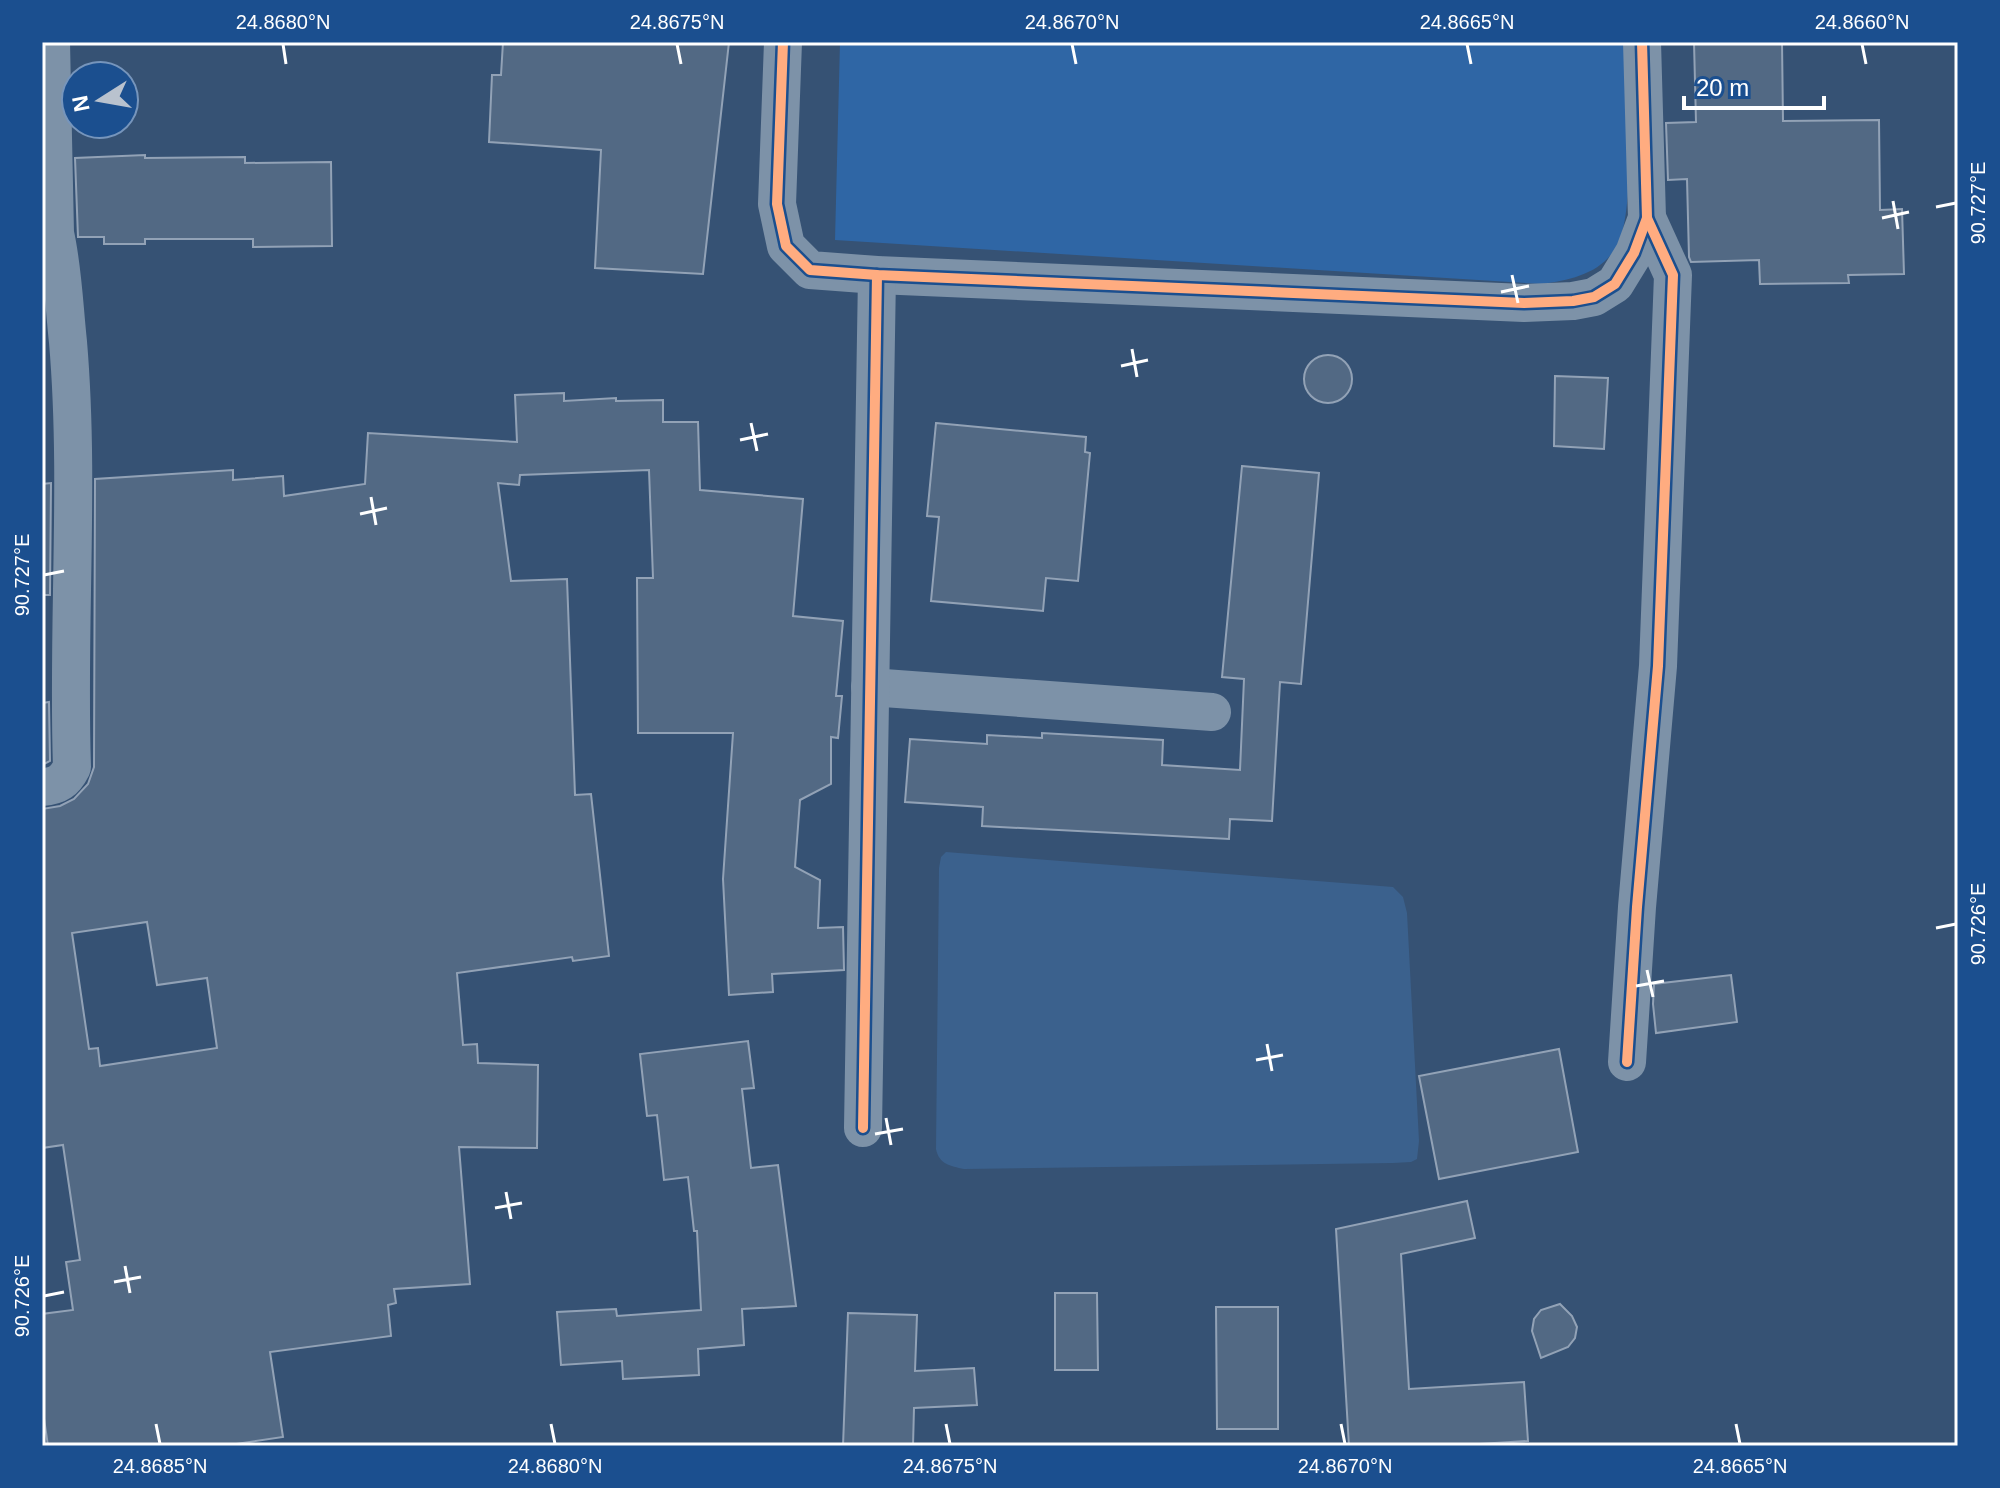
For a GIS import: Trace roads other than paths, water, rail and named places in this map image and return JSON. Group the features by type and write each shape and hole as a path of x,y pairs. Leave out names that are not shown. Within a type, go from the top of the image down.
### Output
{"street":[{"path":"42,787 55,786 67,777 72,767 69,688 74,475 72,390 55,233 51,42"},
{"path":"783,42 777,204 786,246 810,270 1524,303 1594,297 1615,284 1634,253 1647,218 1642,42"},
{"path":"1627,1062 1658,666 1673,275 1647,218"},
{"path":"863,1128 877,275"},
{"path":"870,687 1212,712"}]}
